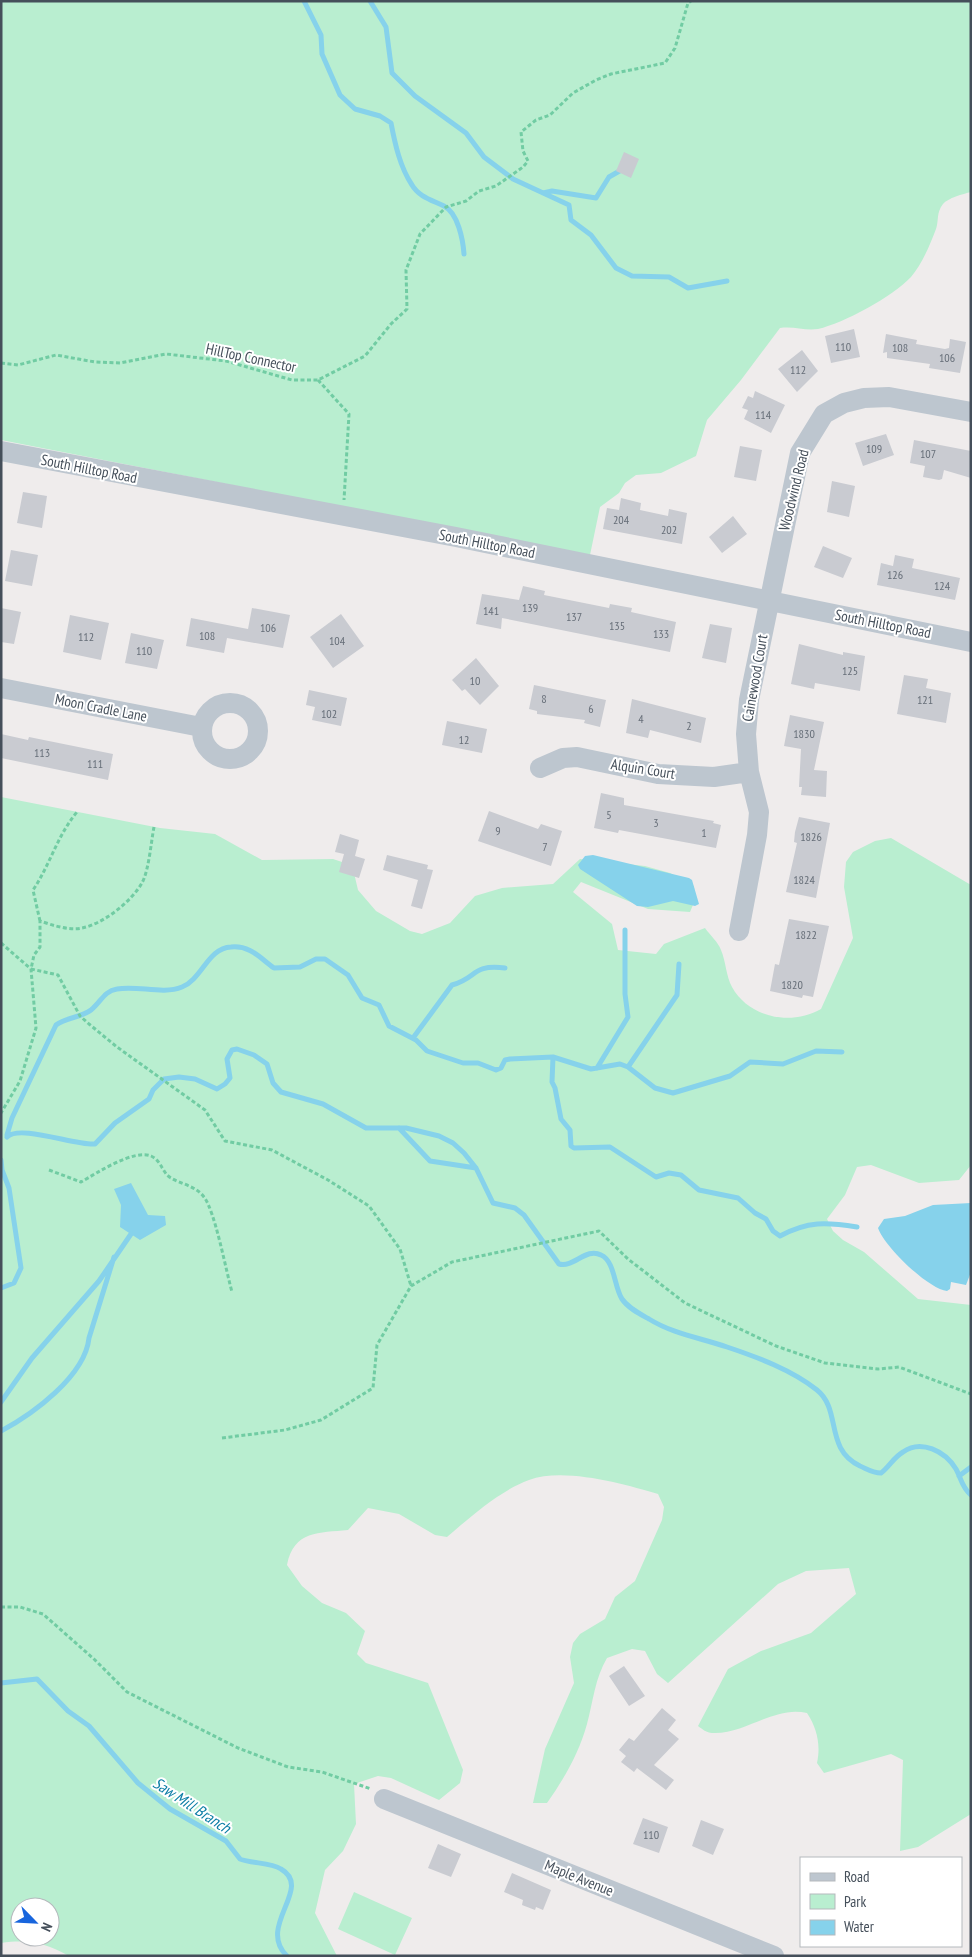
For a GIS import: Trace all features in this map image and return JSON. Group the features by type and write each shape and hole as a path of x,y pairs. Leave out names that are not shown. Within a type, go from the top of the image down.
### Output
{"street":[{"name":"Woodwind Road","path":"770,601 800,453 824,414 844,403 864,398 889,397 971,412"},
{"name":"South Hilltop Road","path":"1,451 348,517 971,642"},
{"name":"Cainewood Court","path":"739,931 757,836 759,812 749,772 746,734 749,700 770,601"},
{"name":"Moon Cradle Lane","path":"1,688 201,727"},
{"name":"Alquin Court","path":"540,768 563,758 577,757 658,774 714,777 749,772"},
{"name":"Maple Avenue","path":"380,1795 774,1956"}],"path":[{"name":"HillTop Connector","path":"1,363 18,365 56,355 95,362 120,362 173,355 226,361 292,380 318,380 365,356 391,324 407,309 406,270 420,234 434,218 446,207 466,200 479,191 496,186 523,168 528,161 523,150 520,132 536,120 550,115 573,93 611,74 665,63 675,48 688,3 691,1"},
{"path":"318,380 349,414 344,503 348,517"},
{"path":"1,1113 20,1081 36,1028 31,969 34,955 40,947 40,921 33,890 44,874 48,860 66,825 76,812"},
{"path":"40,921 72,929 82,928 99,922 129,899 142,882 154,827"},
{"path":"1,943 31,969 58,975 80,1016 117,1047 205,1110 225,1141 272,1150 328,1180 369,1206 400,1249 411,1286"},
{"path":"49,1170 81,1182 134,1155 150,1156 162,1164 170,1178 204,1196 212,1218 232,1292"},
{"path":"222,1438 286,1430 321,1420 373,1388 377,1345 411,1286 452,1262 599,1231 628,1259 685,1303 776,1346 825,1363 878,1369 898,1367 971,1394"},
{"path":"1,1607 20,1607 43,1614 95,1660 127,1692 238,1748 288,1767 322,1772 380,1795"}],"green space":[{"path":"1,1 971,1 971,192 952,198 943,204 938,213 936,229 922,260 911,277 892,293 867,308 829,326 818,329 780,328 741,380 707,420 696,456 661,473 636,475 625,483 619,493 600,507 590,555 1,440"},
{"path":"1,797 160,828 215,834 262,860 333,859 345,863 354,873 358,890 376,911 410,931 422,934 450,923 475,896 502,888 553,884 580,859 645,866 670,873 694,886 695,900 690,912 648,909 581,882 573,892 612,924 618,950 656,954 664,944 705,928 720,947 730,983 740,998 760,1012 785,1018 810,1014 821,1009 853,938 844,887 846,862 853,852 875,841 891,838 971,885 971,1165 959,1180 919,1183 871,1165 857,1167 845,1195 827,1219 833,1231 843,1240 864,1252 918,1299 971,1305 971,1814 918,1847 900,1851 903,1760 891,1754 824,1773 817,1763 819,1750 817,1737 807,1713 783,1713 736,1730 724,1732 710,1733 698,1726 728,1669 761,1651 811,1633 856,1594 849,1568 806,1571 778,1584 668,1683 657,1674 645,1651 632,1649 607,1658 597,1682 584,1735 570,1765 547,1803 533,1803 545,1749 574,1683 570,1657 573,1643 580,1634 605,1619 615,1597 635,1581 662,1520 664,1507 658,1494 628,1486 594,1478 559,1475 543,1476 518,1484 508,1490 486,1505 447,1537 435,1535 399,1514 368,1508 348,1530 318,1533 309,1536 295,1545 290,1554 287,1565 302,1586 322,1603 346,1613 365,1631 357,1654 366,1663 428,1683 463,1770 460,1783 439,1800 391,1778 378,1776 354,1784 356,1824 343,1851 325,1870 315,1913 337,1956 69,1956 49,1947 60,1947 60,1897 10,1897 10,1943 1,1943"},
{"path":"354,1892 412,1918 395,1955 338,1929"}],"water":[{"path":"593,855 689,878 692,880 699,904 695,906 673,901 648,907 637,906 580,869 578,865 585,856"},
{"path":"131,1183 148,1215 165,1216 166,1225 140,1240 120,1227 121,1205 114,1189"},
{"path":"971,1203 971,1272 966,1285 951,1282 950,1289 947,1291 929,1283 908,1266 889,1245 878,1228 884,1219 905,1216 933,1205"}],"building":[{"path":"624,152 639,159 631,178 616,171"},
{"path":"854,329 860,357 831,363 825,336"},
{"path":"886,334 917,340 916,344 945,349 949,348 950,339 966,342 960,373 929,368 930,364 887,358 887,352 883,353"},
{"path":"802,350 818,371 797,392 778,369"},
{"path":"755,391 785,405 771,433 744,419 748,410 742,408 748,396 753,398"},
{"path":"886,434 894,455 863,466 855,443"},
{"path":"914,440 971,451 971,478 944,470 942,479 939,480 923,477 925,466 910,463"},
{"path":"740,446 762,450 756,481 734,477"},
{"path":"832,481 855,486 849,517 827,512"},
{"path":"23,492 47,496 42,528 17,523"},
{"path":"621,498 641,503 640,510 668,516 669,509 687,513 682,544 603,529 607,508 619,510"},
{"path":"733,516 747,534 722,553 709,537"},
{"path":"823,546 852,558 843,578 814,567"},
{"path":"11,550 38,555 32,586 5,581"},
{"path":"895,555 914,559 912,568 960,578 955,600 877,585 881,563 893,566"},
{"path":"523,586 545,591 544,595 609,608 610,604 632,608 631,612 676,622 670,652 502,618 501,629 476,624 482,594 519,600"},
{"path":"1,608 21,612 14,644 1,642"},
{"path":"252,608 290,615 283,648 227,638 224,653 186,646 191,618 248,629"},
{"path":"341,614 364,646 333,668 310,637"},
{"path":"70,615 109,623 101,660 63,652"},
{"path":"710,624 732,628 726,663 702,658"},
{"path":"131,633 164,640 157,669 125,663"},
{"path":"799,644 843,655 843,652 865,656 860,691 815,683 814,689 791,684"},
{"path":"476,658 499,686 480,705 465,689 462,691 452,680"},
{"path":"904,675 928,679 926,688 951,693 946,723 897,714"},
{"path":"534,685 606,700 600,727 584,723 585,720 537,714 537,711 529,709"},
{"path":"309,690 347,698 341,726 312,720 315,707 306,705"},
{"path":"632,699 706,718 701,743 650,730 648,738 626,733"},
{"path":"790,715 824,722 814,770 827,771 826,797 801,795 802,787 799,787 801,749 784,746"},
{"path":"447,721 487,729 482,753 442,745"},
{"path":"1,734 28,740 29,737 113,754 108,780 1,758"},
{"path":"601,793 624,798 624,805 714,821 713,823 721,825 716,848 619,830 618,833 594,828"},
{"path":"489,811 538,829 541,824 562,831 551,866 478,841"},
{"path":"799,817 830,823 816,898 786,892 797,843 794,842"},
{"path":"340,834 359,840 355,856 365,859 359,878 339,872 344,854 335,852"},
{"path":"387,855 428,865 427,869 433,870 422,909 411,906 418,880 383,870"},
{"path":"789,919 829,926 813,997 803,995 802,998 770,991 775,964 779,965"},
{"path":"624,1666 645,1696 629,1706 609,1676"},
{"path":"662,1708 676,1720 668,1730 679,1739 654,1765 674,1780 666,1790 637,1768 634,1772 621,1762 626,1756 619,1750 629,1738 634,1741"},
{"path":"643,1818 668,1827 659,1853 633,1844"},
{"path":"701,1820 724,1829 713,1855 692,1846"},
{"path":"438,1844 461,1854 451,1877 428,1868"},
{"path":"512,1873 551,1890 543,1910 536,1907 535,1910 522,1905 523,1900 504,1892"}],"waterway":[{"path":"304,1 321,35 322,54 340,95 355,109 380,116 391,123 398,155 404,171 418,192 449,209 453,214 461,235 464,254"},
{"path":"370,1 386,27 392,73 415,96 466,133 484,157 513,179 569,205 571,220 591,235 616,268 632,276 669,277 688,288 727,281"},
{"path":"543,193 552,191 596,198 609,177 623,169"},
{"path":"597,1068 628,1017 625,994 625,930"},
{"path":"7,1135 12,1118 56,1025 64,1020 87,1013 106,994 113,990 125,988 166,990 182,987 195,978 216,953 231,947 249,950 274,968 300,967 316,959 325,959 348,975 362,998 379,1005 389,1026 416,1040 427,1051 463,1063 478,1063 496,1070 501,1068 505,1060 510,1059 553,1057 591,1069 620,1064 628,1067 655,1088 673,1093 730,1076 750,1062 783,1064 816,1051 842,1052"},
{"path":"628,1067 677,995 679,964"},
{"path":"413,1038 452,985 486,968 505,968"},
{"path":"7,1137 24,1133 95,1144 115,1123 149,1099 153,1090 164,1079 179,1077 195,1079 217,1089 230,1078 227,1059 232,1050 237,1049 254,1055 267,1064 273,1083 281,1092 323,1104 366,1128 406,1128 439,1136 453,1143 476,1168 493,1203 515,1208 524,1215 559,1264 570,1263 585,1255 596,1253 606,1258 612,1268 619,1294 627,1305 638,1313 668,1328 762,1360 797,1376 825,1398 837,1440 842,1450 849,1459 860,1466 873,1472 881,1473 903,1452 910,1448 925,1447 939,1452 946,1457 956,1469 964,1486 971,1495"},
{"path":"553,1057 552,1082 561,1119 570,1130 571,1146 574,1148 610,1147 656,1177 669,1173 681,1175 699,1190 738,1198 755,1213 766,1219 773,1231 780,1236 808,1225 836,1224 857,1227"},
{"path":"399,1128 430,1161 476,1168"},
{"path":"1,1160 2,1170 9,1188 21,1268 14,1283 1,1288"},
{"path":"1,1402 32,1358 99,1281 131,1234"},
{"path":"1,1431 42,1404 68,1380 78,1366 85,1352 114,1257"},
{"path":"959,1476 971,1467"},
{"name":"Saw Mill Branch","path":"1,1683 37,1679 68,1711 89,1726 138,1783 170,1809 226,1841 240,1859 267,1864 281,1869 289,1877 292,1886 280,1920 278,1932 279,1944 287,1956"}]}
